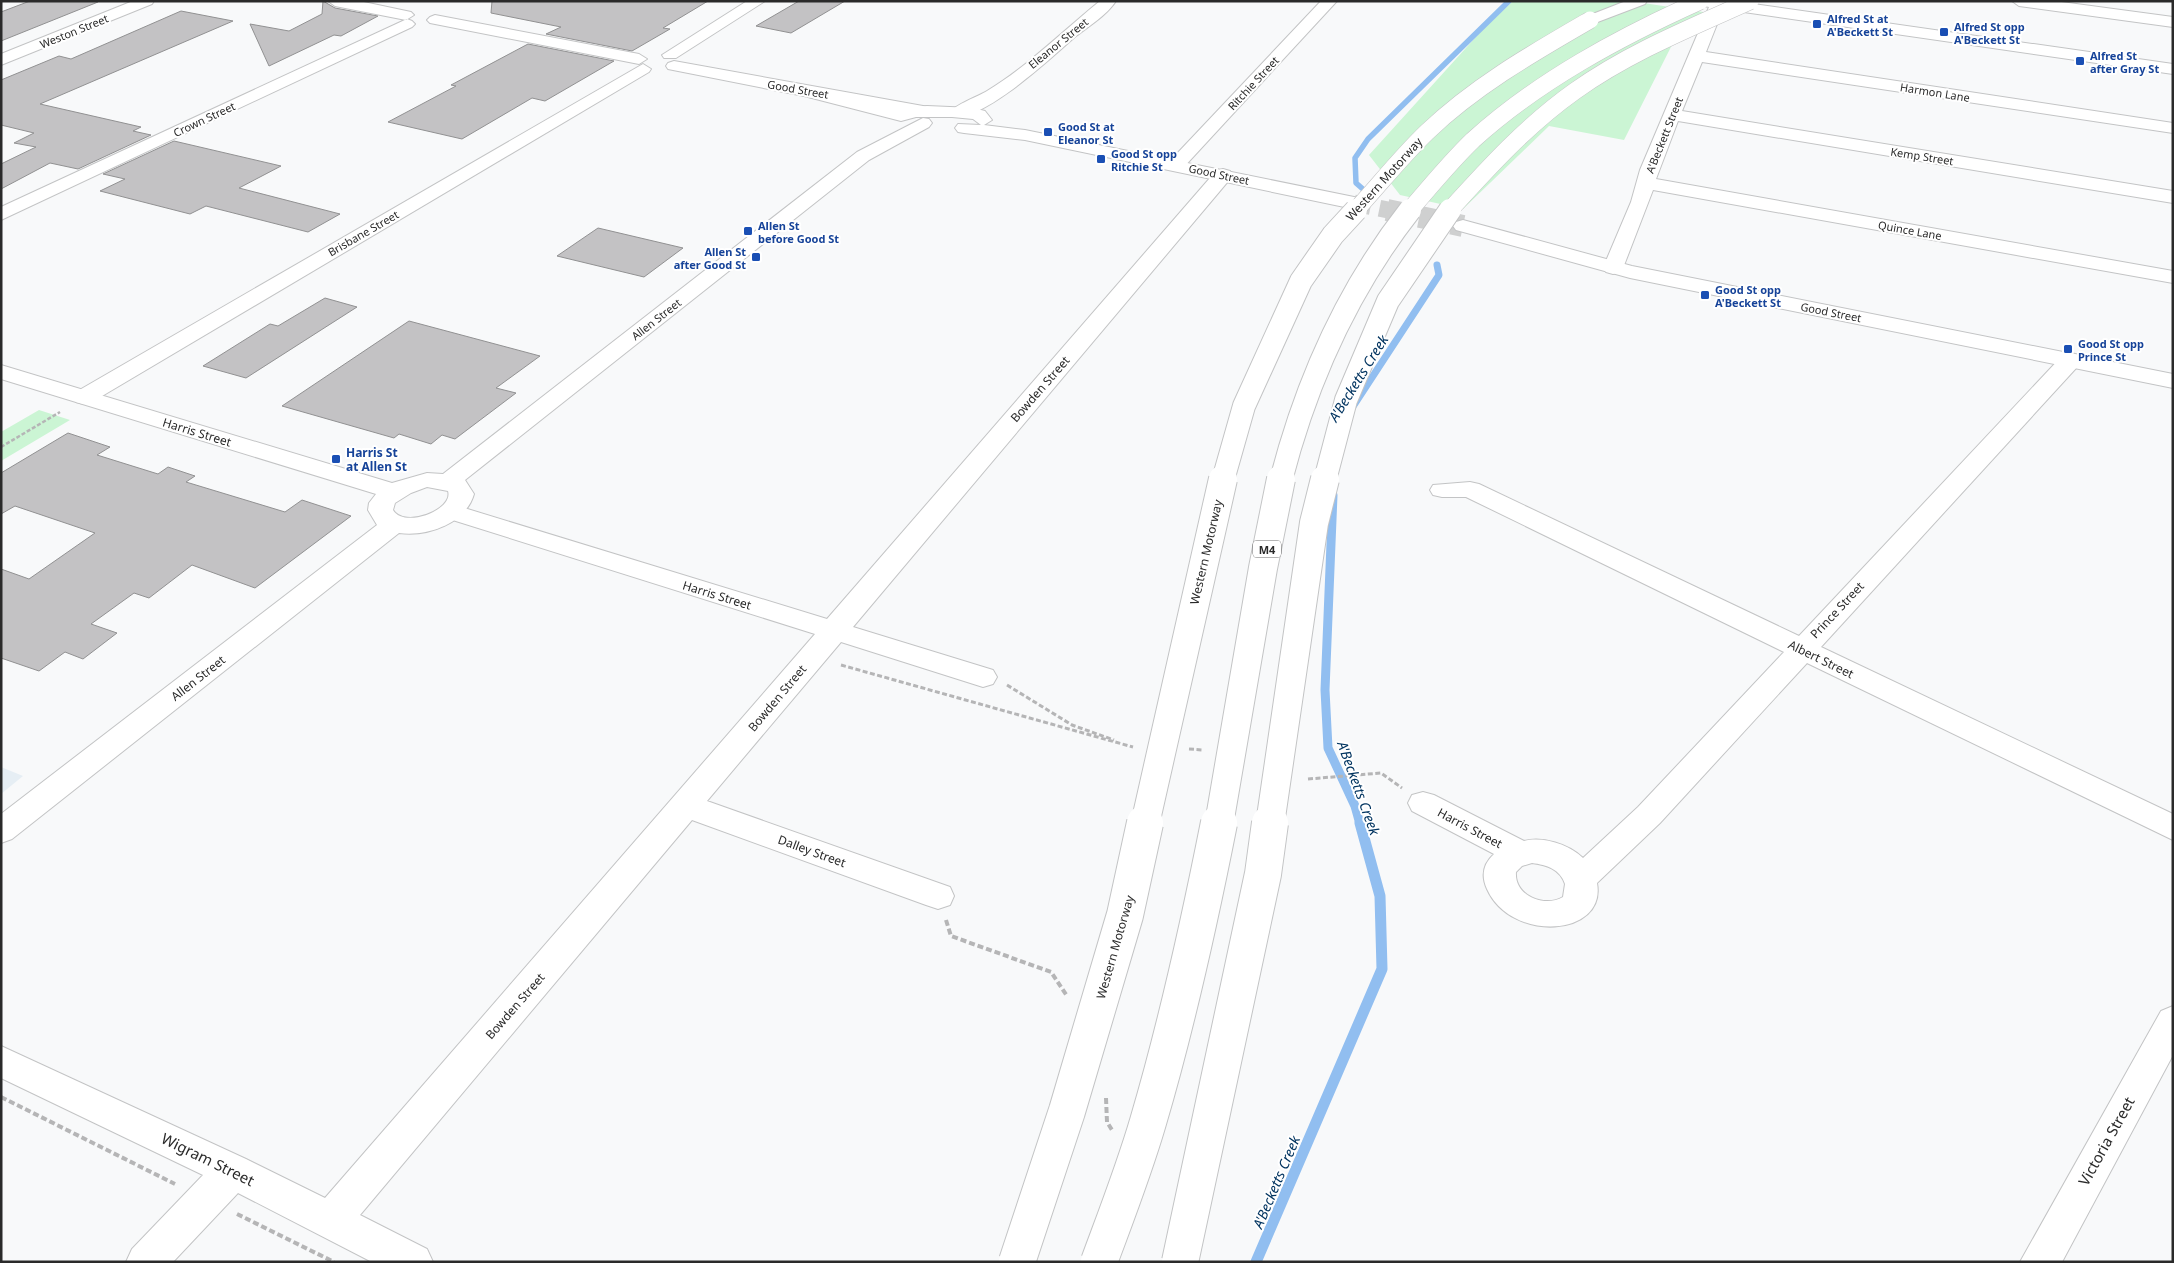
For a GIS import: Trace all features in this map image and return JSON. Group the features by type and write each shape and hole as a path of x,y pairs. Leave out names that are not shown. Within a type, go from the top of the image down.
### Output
{"main road":[{"name":"Weston Street","path":"1,60 148,1"},
{"path":"335,1 406,19 418,24 434,16 448,5"},
{"path":"434,16 663,70 672,60 758,1"},
{"name":"Eleanor Street","path":"962,120 1007,86 1109,1"},
{"name":"Ritchie Street","path":"1176,165 1330,1"},
{"path":"1590,20 1630,1"},
{"name":"Western Motorway","path":"1017,1262 1067,1111 1126,915 1168,716 1223,480 1244,406 1301,281 1333,235 1426,132 1493,79 1536,51 1590,20 1640,1"},
{"path":"1180,1262 1263,874 1314,523 1346,400 1388,301 1446,214 1507,147 1575,91 1651,45 1750,1"},
{"path":"2019,1 2173,22"},
{"path":"1706,2 2173,69"},
{"name":"A'Beckett Street","path":"1613,268 1646,183 1649,170 1697,56 1706,2"},
{"name":"M4","path":"1099,1262 1147,1126 1195,944 1231,762 1271,527 1288,453 1310,386 1333,330 1368,268 1412,207 1471,142 1541,88 1593,54 1652,22 1706,2"},
{"name":"Crown Street","path":"1,214 406,19"},
{"name":"Harmon Lane","path":"1697,56 2173,128"},
{"name":"Good Street","path":"672,60 923,117 962,120 1025,135 1354,203"},
{"name":"Brisbane Street","path":"84,397 641,64"},
{"name":"Eleanor Street","path":"983,119 1004,95 1007,86"},
{"path":"814,93 902,118 923,117"},
{"name":"Kemp Street","path":"1672,115 2173,197"},
{"name":"Allen Street","path":"448,482 863,156 923,117"},
{"name":"Allen Street","path":"863,156 891,125 902,118"},
{"path":"962,120 977,126 983,119"},
{"name":"Good Street","path":"983,119 1025,135"},
{"name":"Bowden Street","path":"331,1220 687,806 832,631 1224,175"},
{"name":"Quince Lane","path":"1646,183 2173,277"},
{"name":"Good Street","path":"1463,226 1613,268 2173,381"},
{"name":"Prince Street","path":"1581,879 1649,815 2071,360"},
{"name":"Harris Street","path":"1,372 394,491"},
{"path":"427,480 448,482 456,485 461,491 462,498 452,512 427,524 413,526 394,524 383,518 380,511 381,505 394,491 405,485 427,480"},
{"name":"Albert Street","path":"1442,490 1467,480 1800,650 2173,828"},
{"name":"Harris Street","path":"452,512 983,677"},
{"name":"Allen Street","path":"1,832 394,524"},
{"name":"Harris Street","path":"1423,804 1517,852"},
{"name":"Dalley Street","path":"687,806 938,896"},
{"path":"1532,851 1547,852 1561,858 1573,868 1581,879 1583,890 1580,900 1573,909 1562,914 1548,916 1532,913 1519,907 1507,898 1500,888 1497,876 1500,866 1506,858 1517,852 1532,851"},
{"name":"Victoria Street","path":"2040,1262 2173,1021"},
{"name":"Wigram Street","path":"1,1061 233,1171 331,1220 401,1259"},
{"path":"146,1262 233,1171"}],"path":[{"path":"1,447 84,397"},
{"path":"808,660 849,666 970,703 1142,748"},
{"path":"983,677 1014,687 1072,725 1133,747"},
{"path":"1180,749 1209,750"},
{"path":"1308,779 1381,773"},
{"path":"1,1097 334,1262"}],"shaded area":[{"path":"1,767 23,776 1,794"}],"green space":[{"path":"1513,1 1630,1 1710,13 1675,39 1624,140 1549,126 1463,209 1400,195 1369,155 1484,28"},
{"path":"39,410 70,420 1,461 1,432"}],"building":[{"path":"30,1 98,2 1,41 1,12"},
{"path":"323,1 335,8 378,16 341,36 334,35 269,66 250,24 289,31 322,14"},
{"path":"492,1 708,1 663,28 670,29 632,51 546,34 561,27 491,13"},
{"path":"799,1 845,1 791,33 756,26"},
{"path":"181,11 233,21 40,104 141,127 133,131 151,135 78,169 50,163 1,189 1,164 36,147 14,143 34,133 1,125 1,80 59,56 71,59"},
{"path":"528,44 614,61 545,101 532,98 462,139 388,122 456,86 451,85"},
{"path":"174,141 281,166 239,188 340,214 308,232 206,206 190,214 100,191 125,179 103,174"},
{"path":"598,228 683,248 644,277 557,256"},
{"path":"325,298 357,307 246,378 203,366 270,324 278,326"},
{"path":"409,321 540,356 496,388 516,393 455,439 442,435 431,444 399,434 394,438 282,406"},
{"path":"68,433 110,447 97,455 158,474 168,467 195,476 186,482 285,512 302,500 351,516 255,588 192,565 149,598 134,593 91,624 117,633 83,659 65,652 39,671 1,658 1,569 29,579 95,533 15,506 1,514 1,473"}],"waterway":[{"name":"A'Becketts Creek","path":"1364,190 1356,183 1355,158 1368,139 1509,1"},
{"name":"A'Becketts Creek","path":"1352,408 1439,275 1437,265"},
{"name":"A'Becketts Creek","path":"1333,495 1325,690 1328,748 1355,806 1360,824"},
{"name":"A'Becketts Creek","path":"1256,1262 1382,969 1380,896 1360,823"}],"tunnel":[{"path":"1354,203 1393,211"},
{"path":"1387,210 1463,226"}],"place":[{"name":"Alfred St at A'Beckett St","path":"1817,24"},
{"name":"Alfred St opp A'Beckett St","path":"1944,32"},
{"name":"Alfred St after Gray St","path":"2080,61"},
{"name":"Good St at Eleanor St","path":"1048,132"},
{"name":"Good St opp Ritchie St","path":"1101,159"},
{"name":"Allen St before Good St","path":"748,231"},
{"name":"Allen St after Good St","path":"756,257"},
{"name":"Good St opp A'Beckett St","path":"1705,295"},
{"name":"Good St opp Prince St","path":"2068,349"},
{"name":"Harris St at Allen St","path":"336,459"}]}
